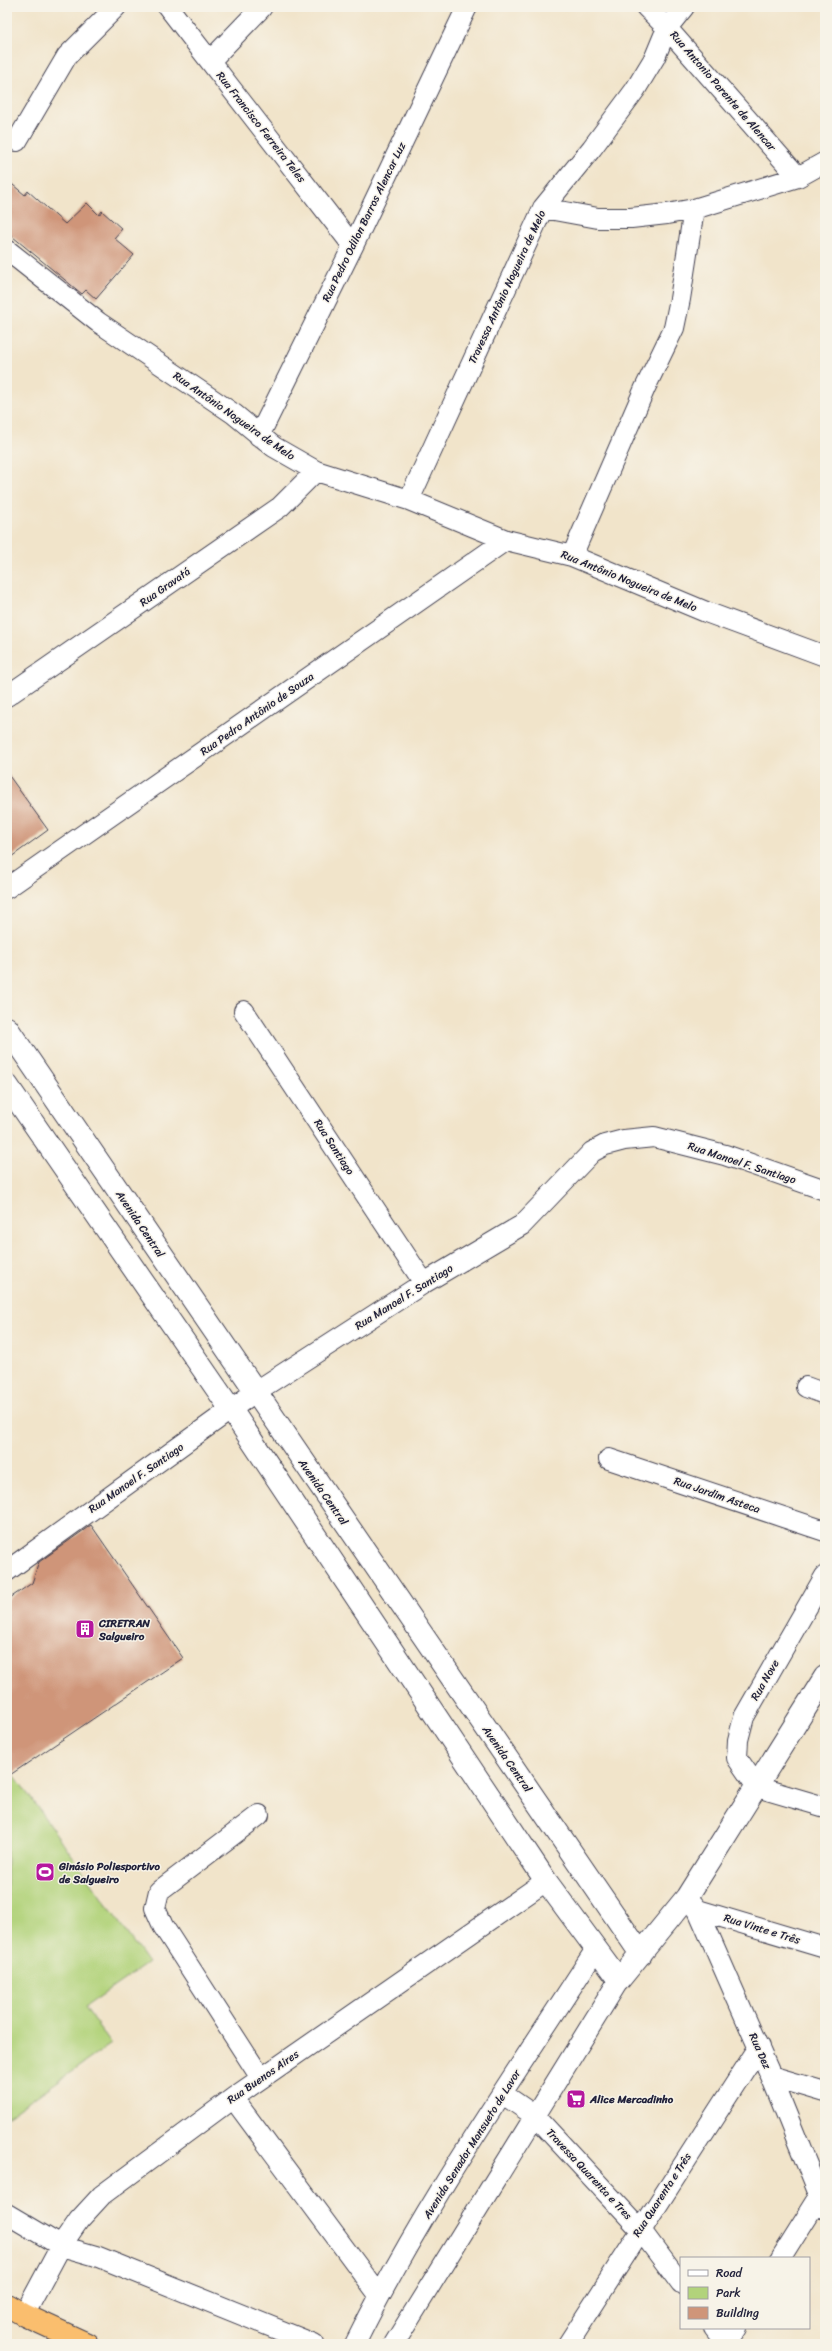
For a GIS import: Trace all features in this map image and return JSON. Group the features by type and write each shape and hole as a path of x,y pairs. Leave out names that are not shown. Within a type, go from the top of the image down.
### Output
{"highway":[{"path":"15,2310 87,2344"}],"street":[{"path":"16,140 68,56 116,7"},
{"name":"Rua Francisco Ferreira Teles","path":"168,7 354,246"},
{"path":"210,61 262,7"},
{"name":"Rua Pedro Odilon Barros Alencar Luz","path":"259,436 354,246 467,7"},
{"name":"Rua Antonio Parente de Alencar","path":"646,7 667,28 798,177"},
{"name":"Travessa Antônio Nogueira de Melo","path":"409,500 543,208 592,148 635,90 655,56 667,28 684,7"},
{"path":"543,208 598,218 630,218 694,209 798,177 825,162"},
{"path":"572,556 645,388 674,328 694,209"},
{"name":"Rua Antônio Nogueira de Melo","path":"7,250 98,322 234,414 259,436 316,471 409,500 506,540 572,556 706,612 825,656"},
{"name":"Rua Gravatá","path":"7,696 280,507 316,471"},
{"name":"Rua Pedro Antônio de Souza","path":"7,888 506,540"},
{"name":"Rua Santiago","path":"244,1011 424,1283"},
{"name":"Avenida Central","path":"7,1028 641,1954"},
{"path":"7,1085 232,1411 546,1881 619,1980"},
{"name":"Rua Manoel F. Santiago","path":"7,1571 92,1508 232,1411 255,1392 424,1283 522,1225 592,1152 605,1145 624,1140 654,1137 726,1155 825,1190"},
{"path":"806,1387 825,1394"},
{"name":"Rua Jardim Asteca","path":"609,1459 825,1531"},
{"name":"Rua Nove","path":"757,1787 737,1758 738,1740 744,1717 825,1576"},
{"path":"394,2344 619,1980 641,1954 693,1904 757,1787 825,1678"},
{"path":"757,1787 825,1807"},
{"path":"259,1815 160,1890 155,1908 163,1926 194,1977 261,2078"},
{"name":"Rua Buenos Aires","path":"15,2310 79,2220 102,2196 261,2078 546,1881"},
{"name":"Rua Vinte e Três","path":"693,1904 825,1948"},
{"name":"Rua Dez","path":"693,1904 759,2047 822,2202"},
{"name":"Avenida Senador Mansueto de Lavor","path":"355,2344 379,2295 443,2188 596,1949"},
{"name":"Rua Quarenta e Três","path":"568,2344 640,2229 759,2047"},
{"path":"771,2076 825,2092"},
{"name":"Travessa Quarenta e Tres","path":"503,2094 535,2116 640,2229 680,2283"},
{"path":"233,2098 379,2295"},
{"path":"782,2257 822,2202"},
{"path":"7,2214 61,2246 103,2259 314,2344"},
{"path":"715,2329 726,2344 735,2329"}],"green space":[{"name":"Ginásio Poliesportivo de Salgueiro","path":"15,1776 148,1963 85,2007 111,2044 7,2117 7,1781"}],"building":[{"path":"7,180 25,195 28,191 65,224 87,203 99,215 102,211 122,229 114,238 134,255 96,299 86,290 82,294 7,232"},
{"path":"7,773 48,830 7,860"},
{"name":"CIRETRAN Salgueiro","path":"91,1525 183,1658 7,1777 7,1600 32,1583 39,1562"}],"place":[{"name":"CIRETRAN Salgueiro","path":"85,1629"},
{"name":"Ginásio Poliesportivo de Salgueiro","path":"45,1872"},
{"name":"Alice Mercadinho","path":"576,2099"}]}
